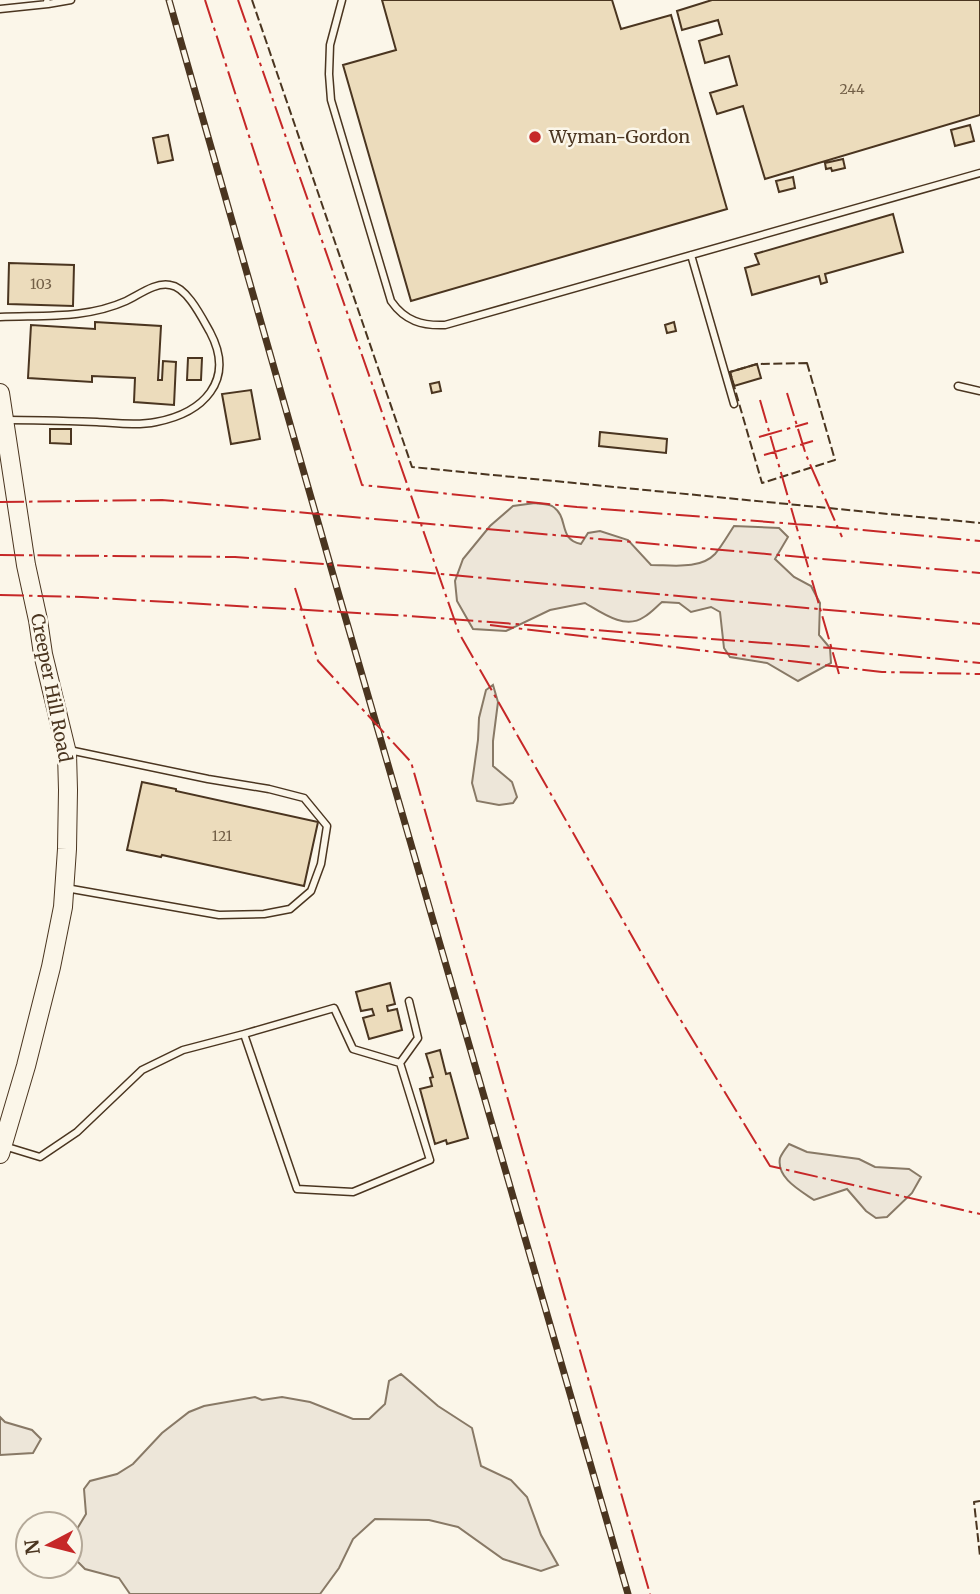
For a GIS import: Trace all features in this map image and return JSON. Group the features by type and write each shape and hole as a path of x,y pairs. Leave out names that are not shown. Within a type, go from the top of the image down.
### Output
{"street":[{"name":"Creeper Hill Road","path":"0,393 26,565 43,654 66,749 68,790 63,907 51,968 26,1066 1,1150"}],"lane":[{"path":"0,9 71,0"},
{"path":"342,0 330,45 331,100 391,301 407,317 420,324 445,325 980,173"},
{"path":"691,255 734,404"},
{"path":"0,317 74,316 109,308 150,288 170,285 184,291 211,335 219,359 220,376 214,389 203,401 186,412 153,423 4,425"},
{"path":"958,386 980,391"},
{"path":"64,888 219,915 264,914 289,909 311,891 321,864 327,826 304,798 66,749"},
{"path":"400,1063 418,1038 409,1001"},
{"path":"1,1150 40,1157 78,1132 142,1070 183,1049 334,1008 352,1049 400,1063"},
{"path":"244,1034 297,1189 353,1192 430,1160 400,1063"}],"shaded area":[{"path":"535,503 550,505 557,511 566,533 574,541 581,544 588,533 600,531 628,540 651,565 685,566 709,559 718,551 734,526 779,528 788,537 775,559 794,577 811,586 820,603 819,635 830,648 831,663 798,681 767,663 730,657 724,648 720,612 711,607 691,612 679,603 662,602 637,621 614,619 585,603 550,610 506,631 473,629 457,601 455,581 463,559 490,526 513,506"},
{"path":"493,685 498,702 493,766 512,782 517,797 513,803 499,805 477,801 472,783 479,718 486,690"},
{"path":"789,1144 807,1152 859,1159 875,1167 909,1169 921,1177 912,1193 887,1217 876,1218 866,1211 847,1189 814,1200 796,1188 786,1178 780,1165 780,1158"},
{"path":"401,1374 438,1406 472,1428 481,1466 511,1480 527,1497 541,1535 558,1565 541,1571 503,1559 458,1527 429,1520 375,1519 353,1539 339,1568 320,1594 130,1594 119,1578 84,1568 84,1489 90,1481 117,1474 133,1464 162,1433 189,1412 204,1406 255,1397 262,1400 282,1397 310,1402 353,1419 369,1419 385,1404 389,1381"},
{"path":"0,1417 5,1422 32,1430 41,1439 33,1453 0,1455"}],"building":[{"name":"Wyman-Gordon","path":"382,0 612,0 621,29 671,15 727,209 411,301 343,65 396,50"},
{"name":"Wyman-Gordon","path":"712,0 980,0 980,115 765,179 743,106 717,114 710,93 737,85 729,56 705,63 699,41 722,34 718,20 682,30 677,11"},
{"path":"970,125 974,141 955,146 951,130"},
{"path":"168,135 173,160 158,163 153,138"},
{"path":"843,159 845,168 832,171 831,168 826,169 825,163"},
{"path":"793,177 795,188 779,192 776,181"},
{"path":"893,214 903,252 825,274 827,282 821,284 819,276 752,295 745,268 759,264 755,254"},
{"path":"9,263 74,265 73,306 8,304"},
{"path":"95,322 161,326 158,380 162,380 163,361 176,362 174,405 134,402 135,378 92,376 92,382 28,378 31,325 95,329"},
{"path":"674,322 676,331 667,333 665,325"},
{"path":"188,358 202,358 201,380 187,380"},
{"path":"757,364 761,378 734,386 730,372"},
{"path":"439,382 441,391 432,393 430,384"},
{"path":"251,390 260,439 231,444 222,394"},
{"path":"50,429 71,429 71,444 50,443"},
{"path":"600,432 667,439 666,453 599,446"},
{"path":"142,782 318,822 304,886 127,850"},
{"path":"390,983 395,1004 387,1006 388,1011 397,1009 402,1030 369,1039 363,1018 374,1015 372,1009 361,1011 356,992"},
{"path":"440,1050 446,1074 450,1073 468,1138 447,1144 446,1140 435,1144 420,1089 432,1086 430,1078 433,1077 426,1054"}],"railway":[{"path":"169,0 628,1594"}],"fence":[{"path":"252,0 412,467 980,523"},
{"path":"807,363 835,460 762,483 730,372 757,364 807,363"},
{"path":"980,1501 974,1502 980,1556"}],"power":[{"path":"205,0 362,485 577,507 980,541"},
{"path":"238,0 459,633 669,1001 770,1166 980,1214"},
{"path":"787,393 806,455 842,537"},
{"path":"760,400 839,674"},
{"path":"759,437 808,423"},
{"path":"764,455 813,441"},
{"path":"0,502 162,500 980,573"},
{"path":"0,555 235,557 980,624"},
{"path":"295,588 318,661 411,762 650,1594"},
{"path":"0,595 82,597 410,616 831,648 980,663"},
{"path":"490,625 882,672 980,674"}],"place":[{"name":"Wyman-Gordon","path":"535,137"}]}
